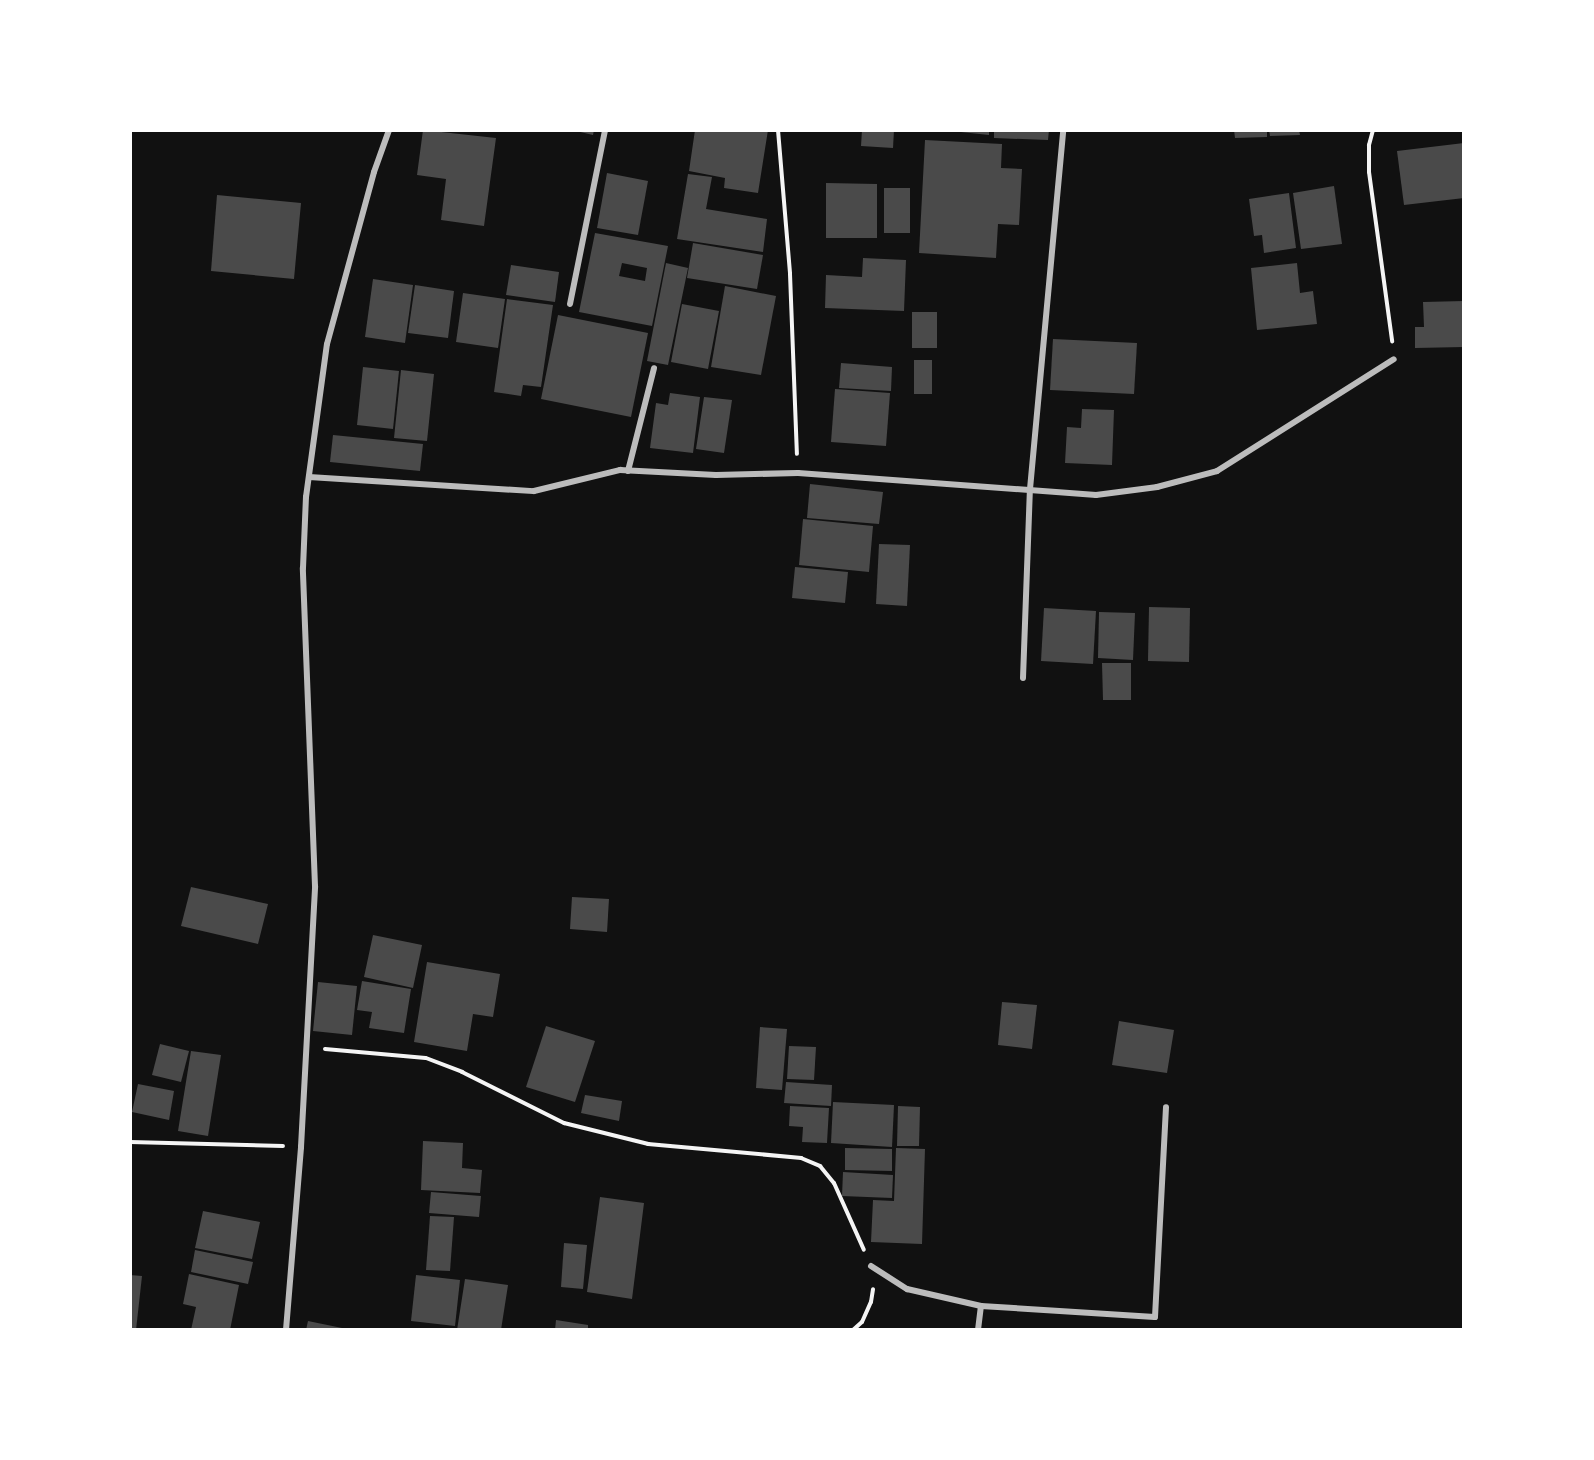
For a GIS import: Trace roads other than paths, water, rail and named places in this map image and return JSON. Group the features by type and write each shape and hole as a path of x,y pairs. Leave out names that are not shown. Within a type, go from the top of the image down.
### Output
{"street":[{"path":"286,1329 301,1147 315,886 303,568 309,477 327,344 374,172 388,130"},
{"path":"570,304 605,130"},
{"path":"1023,678 1030,489 1064,130"},
{"path":"309,477 534,491 620,470 716,475 798,473 1096,495 1156,487 1217,471 1394,359"},
{"path":"628,471 654,368"},
{"path":"871,1266 907,1289 981,1306 1155,1317 1166,1107"},
{"path":"978,1329 981,1306"}]}
